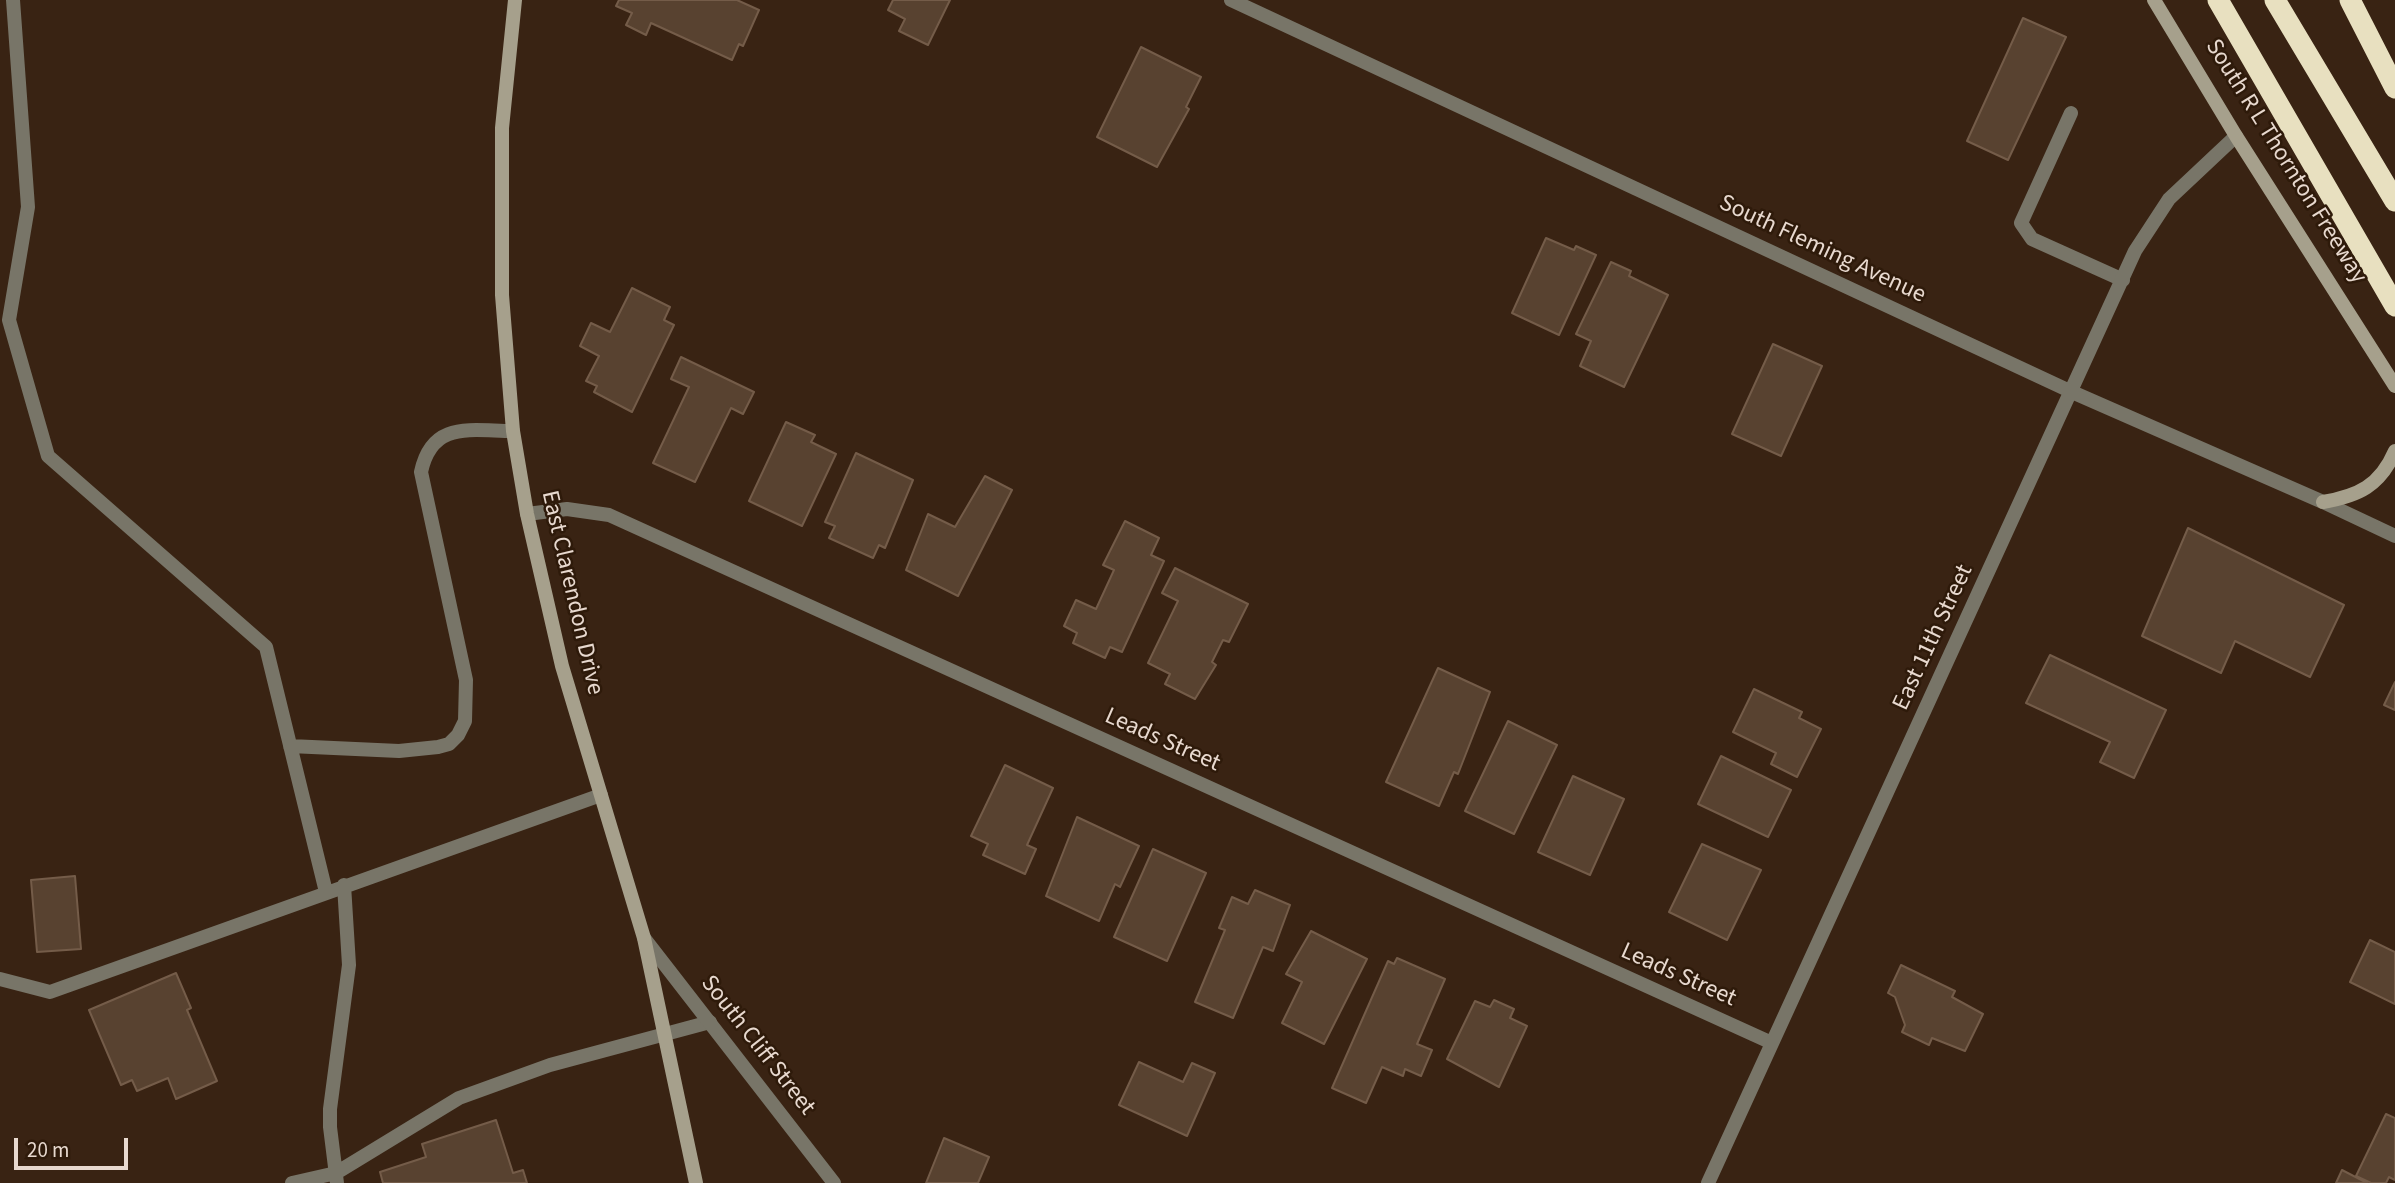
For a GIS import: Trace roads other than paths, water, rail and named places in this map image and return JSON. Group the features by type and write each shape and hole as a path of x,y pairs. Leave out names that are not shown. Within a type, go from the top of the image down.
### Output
{"highway":[{"path":"2218,0 2395,306"},
{"path":"2275,0 2395,201"},
{"path":"2350,0 2395,88"}],"street":[{"path":"13,0 28,207 9,320 48,456 266,647 326,892"},
{"name":"East Clarendon Drive","path":"515,0 502,128 502,295 513,431 527,514 562,666 644,938 696,1183"},
{"name":"South Fleming Avenue","path":"1231,0 2072,393 2395,536"},
{"name":"South R L Thornton Freeway","path":"2154,0 2236,136 2395,386"},
{"path":"2071,113 2021,223 2032,239 2123,280"},
{"name":"East 11th Street","path":"1708,1183 2135,251 2169,199 2236,136"},
{"path":"290,746 398,751 438,747 449,744 458,735 464,721 466,680 421,472 425,454 439,439 451,432 513,431"},
{"path":"2323,502 2350,497 2366,489 2384,472 2395,451"},
{"name":"Leads Street","path":"527,514 567,509 609,515 1772,1043"},
{"path":"0,979 50,992 601,795"},
{"path":"336,1178 330,1109 349,965 344,886"},
{"name":"South Cliff Street","path":"644,938 834,1183"},
{"path":"292,1183 336,1178 459,1098 550,1065 709,1022"}]}
